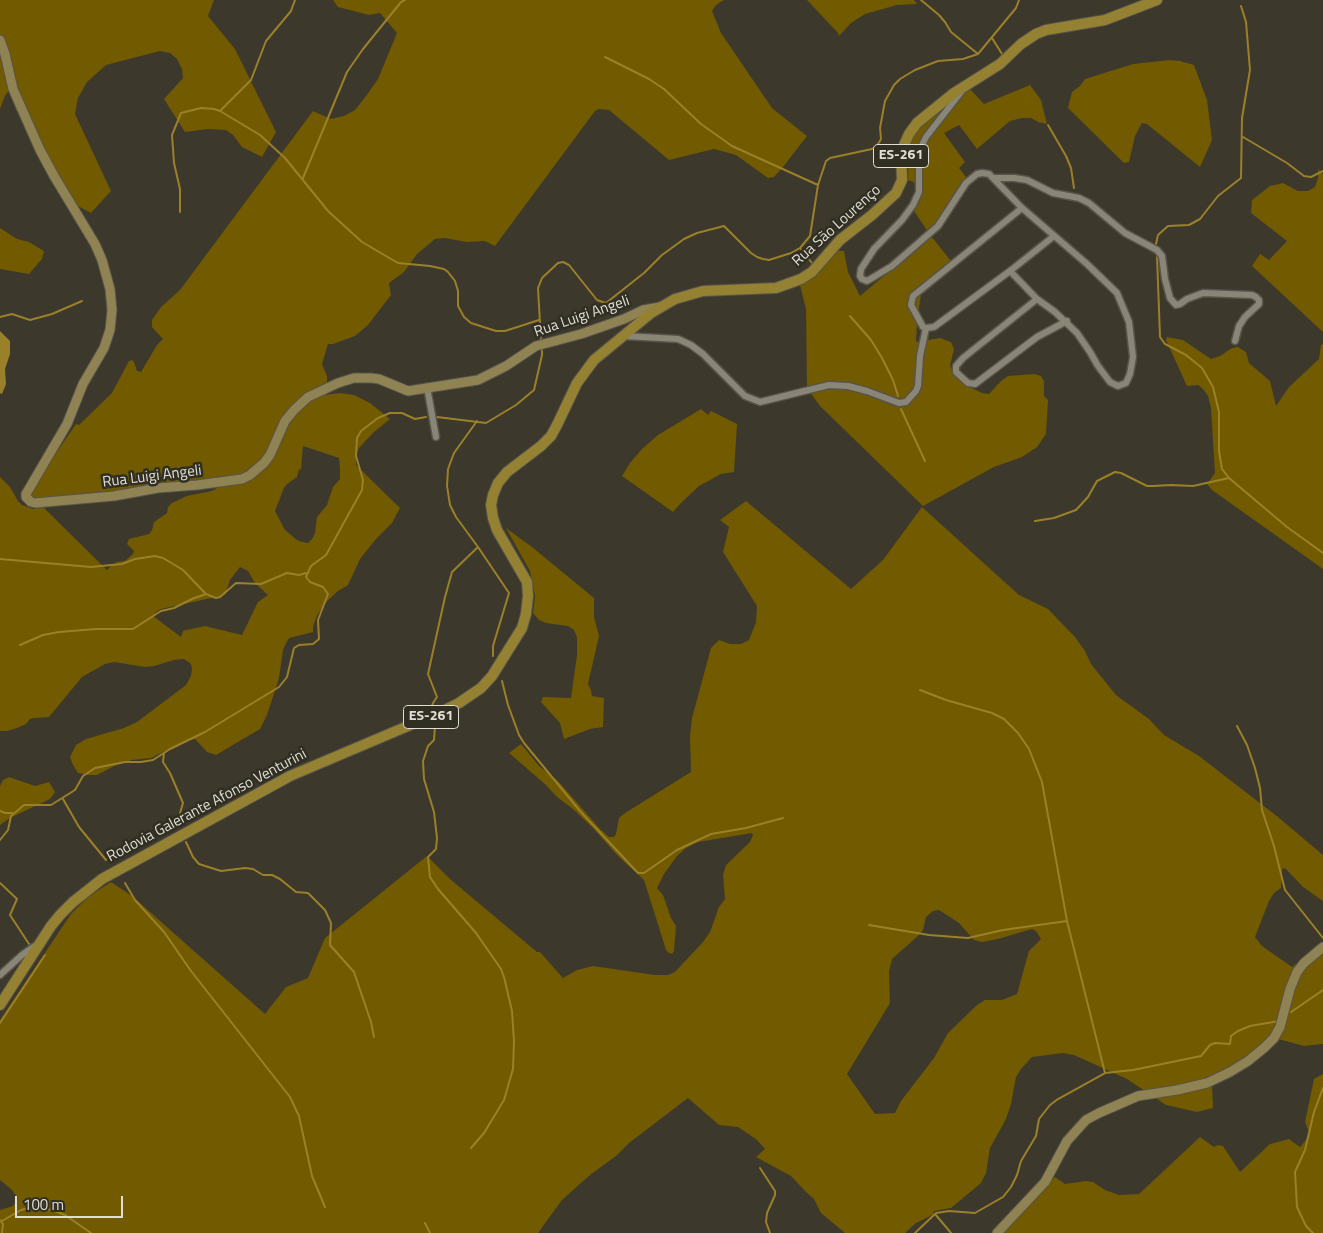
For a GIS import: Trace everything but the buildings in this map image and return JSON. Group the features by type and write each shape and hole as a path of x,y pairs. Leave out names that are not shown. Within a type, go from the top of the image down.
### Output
{"main road":[{"name":"Rua São Lourenço","path":"661,306 675,299 703,291 776,288 801,279 812,272 840,240 896,193 902,180 901,152 909,134 917,123 954,94 1000,64 1021,44 1036,34 1046,30 1106,20 1157,0"},
{"name":"Rodovia Galerante Afonso Venturini","path":"0,1005 60,915 102,879 290,776 459,704 481,688 492,676 522,628 528,596 527,582 492,518 493,495 498,483 508,472 551,436 577,383 594,360 661,306"}],"street":[{"name":"Rua Luigi Angeli","path":"0,40 6,54 16,98 54,176 95,244 102,260 110,289 112,310 110,330 104,348 83,384 67,424 28,490 26,497 35,503 114,496 158,488 242,479 264,463 270,455 285,421 294,410 308,397 322,389 346,380 362,378 379,379 408,391 478,380 506,366 536,346 598,328 643,310 661,306"},
{"path":"966,86 926,137 919,150 919,192 913,205 902,220 874,249 861,269 862,279 867,281 881,273 934,231 966,183 972,177 982,173 989,174 1022,208 1112,287 1120,299 1129,322 1133,357 1128,379 1122,386 1114,385 1108,380 1077,332 1067,321 1037,299 1010,271"},
{"path":"994,178 1027,180 1053,193 1079,198 1089,203 1125,233 1157,250 1162,256 1170,298 1176,305 1203,293 1252,295 1256,297 1259,300 1259,304 1239,326 1236,341"},
{"path":"1022,208 913,296 910,305 923,327 934,327 1054,236"},
{"path":"1037,299 963,358 956,366 956,372 968,383 975,384 1037,337 1067,321"},
{"path":"623,336 678,339 691,345 703,354 745,396 760,402 829,385 867,390 899,403 906,402 916,392 920,356 926,328"},
{"path":"427,387 436,437"},
{"path":"0,975 40,943"},
{"path":"997,1233 1045,1182 1067,1142 1086,1120 1138,1096 1207,1083 1242,1065 1264,1048 1274,1038 1280,1027 1290,989 1297,972 1304,963 1323,947"}],"shaded area":[{"path":"0,0 214,0 208,16 235,49 276,132 262,157 242,147 233,135 226,130 208,129 185,132 164,99 183,78 182,69 177,59 170,53 160,51 106,65 87,82 78,98 75,114 111,191 91,213 74,204 16,110 9,90 0,109"},
{"path":"333,0 724,0 716,5 712,11 721,33 772,108 807,136 774,177 768,178 736,155 714,149 669,160 609,110 599,109 595,111 495,246 485,241 467,242 444,238 435,239 417,254 404,272 389,283 391,295 368,325 355,336 328,344 322,364 327,376 324,395 340,393 354,395 370,403 390,419 359,448 356,454 356,465 400,508 392,523 360,559 348,585 338,591 324,604 313,626 313,632 289,638 283,650 279,678 267,715 260,729 216,755 207,752 195,739 185,741 151,758 132,760 114,766 97,775 78,773 70,757 76,745 86,739 124,728 137,722 186,685 191,676 191,664 184,659 145,667 114,662 105,664 82,677 49,717 30,719 26,724 17,728 0,731 0,477 10,487 22,505 33,509 43,507 107,570 117,562 125,561 133,554 134,551 127,544 129,539 149,534 154,522 167,513 168,507 172,503 187,496 212,491 224,484 36,501 28,494 76,424 79,425 112,393 129,361 132,360 137,371 141,372 157,345 163,339 152,327 152,320 161,307 180,290 313,111 331,119 344,116 355,110 378,79 397,33 380,13 369,15 338,7","holes":["303,446 339,458 340,468 340,479 333,487 327,505 317,517 315,533 308,543 297,540 285,530 275,511 284,488 297,477 299,469 301,470","240,567 248,571 255,583 268,595 258,602 242,635 205,626 183,631 181,637 153,616 161,609 225,595 230,580"]},
{"path":"807,0 914,0 917,4 897,5 865,14 851,23 839,36"},
{"path":"1170,60 1194,65 1207,100 1212,140 1200,167 1147,124 1142,123 1135,136 1129,162 1124,163 1068,108 1072,92 1085,79 1133,64"},
{"path":"1030,85 1041,100 1047,124 1031,118 1010,121 977,149 959,125 944,133 965,162 959,168 969,181 968,187 947,220 931,236 914,211 920,200 923,186 908,180 909,143 918,127 934,112 970,89 984,104"},
{"path":"1318,169 1323,174 1323,332 1252,266 1260,254 1269,260 1287,241 1251,213 1252,200 1270,186 1283,183 1298,191 1308,191 1315,187"},
{"path":"0,228 17,239 29,242 44,251 42,259 29,274 0,269"},
{"path":"931,236 951,261 928,280 921,294 916,342 940,338 951,342 954,349 950,366 954,374 969,387 982,393 989,394 1008,376 1034,374 1041,376 1044,381 1044,396 1048,400 1046,434 1037,447 1022,457 994,467 923,506 820,406 807,388 806,309 800,285 815,276 838,251 844,251 848,272 860,296"},
{"path":"0,331 10,341 10,354 5,369 6,384 2,394 0,393"},
{"path":"1167,337 1183,340 1211,359 1220,356 1232,348 1238,347 1246,352 1249,363 1270,381 1276,406 1289,387 1319,359 1321,345 1323,344 1323,569 1212,490 1207,484 1215,473 1211,408 1208,396 1198,385 1187,386 1166,340"},
{"path":"701,409 708,415 711,411 737,424 734,472 721,474 699,486 673,512 622,476 642,449 658,435"},
{"path":"746,501 851,589 883,560 922,507 1019,595 1048,609 1075,637 1091,664 1116,695 1149,719 1164,735 1199,756 1278,817 1323,855 1323,901 1303,887 1285,868 1282,869 1281,888 1274,893 1269,901 1255,937 1262,946 1292,967 1323,943 1323,1044 1304,1046 1278,1039 1212,1085 1213,1108 1197,1112 1166,1105 1127,1079 1074,1055 1063,1053 1032,1057 1016,1077 1011,1104 1006,1119 990,1148 986,1173 981,1183 951,1208 934,1211 934,1214 916,1223 905,1233 845,1233 821,1213 814,1199 791,1176 756,1157 765,1149 756,1139 738,1127 719,1125 688,1098 629,1143 562,1200 538,1233 0,1233 0,1210 13,1206 18,1198 0,1180 0,1020 71,914 88,897 111,882 132,896 265,1014 286,987 308,978 325,938 427,856 450,879 537,952 540,952 563,978 577,970 593,966 655,975 668,975 675,972 710,932 719,907 725,899 723,875 726,865 750,842 752,833 698,842 686,848 677,856 664,874 657,888 663,895 671,918 676,926 674,951 672,954 666,950 644,880 573,809 557,797 509,753 521,744 539,766 558,781 609,837 614,837 616,834 619,818 625,813 691,772 690,736 692,718 711,648 719,640 730,644 741,644 749,640 756,622 757,606 723,552 729,527 720,520","holes":["939,910 959,923 974,940 982,942 1032,929 1036,931 1041,939 1029,951 1017,994 1002,1000 985,1000 977,1005 948,1033 934,1058 901,1101 895,1113 875,1114 847,1074 890,1003 889,971 892,959 919,935 923,930 926,917 933,911"]},
{"path":"506,528 594,598 594,617 599,636 588,684 592,696 604,698 603,727 590,729 564,739 560,723 541,702 543,697 571,698 577,655 577,637 574,630 568,626 546,623 539,620 533,613 535,597 530,571"},
{"path":"9,777 35,786 49,782 55,792 50,799 10,818 0,825 0,786 3,780"},
{"path":"1323,1074 1323,1233 995,1233 1055,1177 1065,1184 1093,1182 1105,1190 1119,1195 1139,1194 1200,1137 1214,1147 1218,1145 1223,1146 1240,1172 1270,1144 1289,1139 1300,1147 1306,1140 1309,1132 1305,1122 1314,1079"}],"waterway":[{"path":"220,111 251,80 266,41 291,11 295,0"},
{"path":"303,178 347,72 363,49 401,2 405,0"},
{"path":"921,0 939,15 951,32 978,54"},
{"path":"541,341 538,288 542,278 558,263 563,262 569,265 597,300 606,303 644,273 662,255 684,239 697,233 724,226 751,253 757,257 769,260 800,248 810,236 818,185 826,161 830,158 872,149 877,146 881,139 880,128 885,101 894,85 915,70 938,61 963,59 978,54 1016,8 1019,0"},
{"path":"1156,244 1158,235 1168,226 1189,225 1200,219 1218,196 1241,178 1242,118 1250,70 1246,22 1241,6"},
{"path":"992,38 1002,54"},
{"path":"605,57 649,79 664,89 701,124 732,146 818,185"},
{"path":"180,212 180,189 174,163 172,135 181,113 201,108 214,109 260,135 285,158 328,211 362,242 398,263 430,266 444,269 448,272 455,281 458,291 458,306 464,317 471,323 496,331 505,331 539,320"},
{"path":"1048,125 1071,168 1074,188"},
{"path":"1243,137 1287,163 1304,176 1311,177 1323,171"},
{"path":"800,248 812,263"},
{"path":"1157,256 1160,337 1165,344 1186,355 1202,368 1213,387 1219,412 1219,451 1222,469 1229,478 1287,527 1323,553"},
{"path":"0,317 12,314 30,320 52,314 82,301"},
{"path":"850,316 871,340 882,358 893,380 898,396"},
{"path":"437,417 486,423 516,405 534,390 542,348"},
{"path":"901,409 925,461"},
{"path":"0,840 8,830 11,816 24,805 51,805 75,790 83,776 95,768 125,762 153,760 170,749 205,732 279,687 287,677 294,648 299,645 313,644 319,639 318,620 328,594 323,587 310,582 306,577 311,566 326,555 362,490 363,480 356,456 357,438 361,431 378,418 390,413 402,413 415,419 426,417"},
{"path":"477,421 454,453 448,469 447,486 450,505 456,517 509,593 493,646 493,656"},
{"path":"1035,521 1054,518 1076,510 1088,497 1097,481 1115,472 1147,486 1193,486 1229,478"},
{"path":"431,709 437,697 428,674 452,572 478,547"},
{"path":"0,559 91,567 122,564 135,559 155,556 163,558 183,570 206,594 216,598 220,597 236,583 261,584 287,573 299,575 306,573"},
{"path":"20,645 43,635 59,632 133,629 161,611 174,608 206,594"},
{"path":"502,681 508,705 519,735 524,743 580,811 638,873 644,873 677,850 711,834 746,828 783,818"},
{"path":"920,690 946,700 992,713 1004,719 1018,733 1029,749 1042,782 1067,921 1105,1073"},
{"path":"435,726 434,740 428,746 423,761 424,779 434,812 437,838 436,849 428,857 430,877 476,933 501,969 512,1011 513,1069 504,1100 484,1133 471,1148"},
{"path":"1237,726 1247,745 1255,768 1260,788 1262,810 1274,846 1285,890 1323,938"},
{"path":"164,753 163,762 183,803 178,820 180,825"},
{"path":"63,799 79,827 106,860"},
{"path":"0,811 12,813"},
{"path":"186,842 193,857 199,864 221,871 245,868 253,869 263,875 272,875 296,892 308,893 325,910 331,923 330,945 354,972 371,1022 374,1037"},
{"path":"0,883 17,899 10,915 31,947"},
{"path":"125,883 135,900 164,932 191,971 290,1097 299,1116 312,1176 325,1207"},
{"path":"869,925 929,935 968,938 1003,930 1067,921"},
{"path":"0,1023 45,955"},
{"path":"1291,1012 1323,990"},
{"path":"915,1233 936,1213 949,1211 975,1213 1003,1197 1011,1187 1021,1161 1036,1136 1039,1119 1050,1105 1058,1099 1105,1073 1133,1070 1201,1056 1210,1045 1215,1043 1230,1044 1231,1036 1238,1031 1250,1026 1279,1021"},
{"path":"1313,1233 1306,1226 1297,1207 1295,1172 1305,1150 1314,1112 1323,1088"},
{"path":"760,1168 775,1191 767,1213 766,1222 770,1233"},
{"path":"2,1221 21,1210 33,1207 42,1208 65,1215 91,1233"},
{"path":"935,1214 951,1233"},
{"path":"0,1220 3,1224 2,1233"},
{"path":"425,1223 430,1233"}]}
